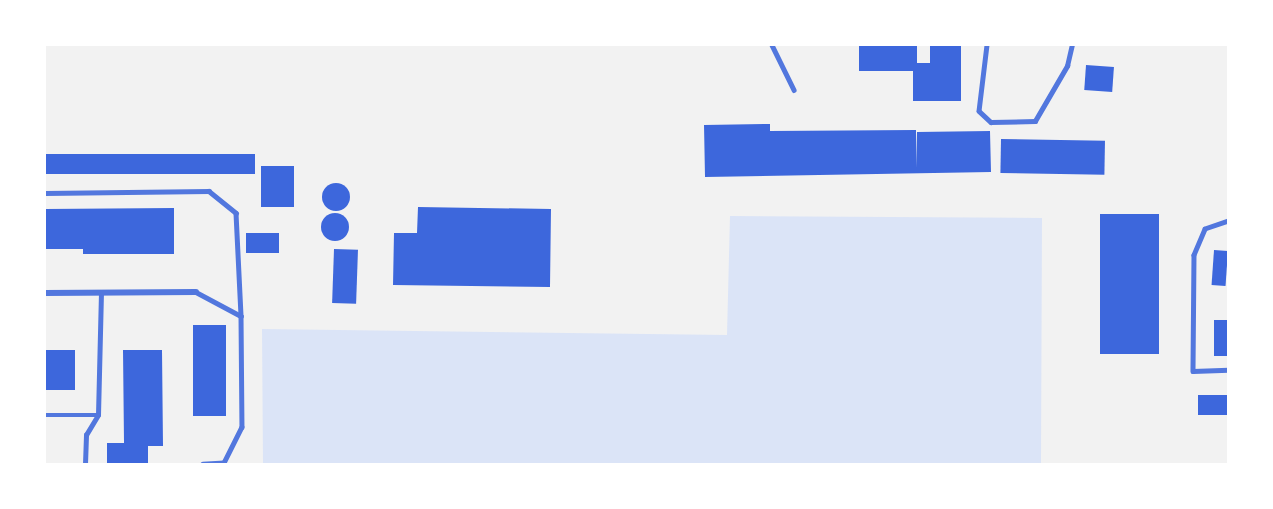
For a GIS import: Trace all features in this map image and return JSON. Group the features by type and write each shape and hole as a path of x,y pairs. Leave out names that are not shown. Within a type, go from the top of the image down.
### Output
{"street":[{"path":"45,293 196,292"}],"lane":[{"path":"772,45 794,90"},
{"path":"987,45 979,111 991,122 1035,122 1068,66 1072,45"},
{"path":"45,193 208,191 236,213 241,316 242,427 224,463 203,464"},
{"path":"1228,221 1205,230 1194,255 1193,371 1228,370"},
{"path":"196,292 241,316"},
{"path":"86,464 86,435 98,415 101,293"},
{"path":"45,415 98,415"}],"shaded area":[{"path":"730,216 1042,218 1041,464 263,464 262,329 727,335"}],"building":[{"path":"930,45 961,45 961,101 913,101 913,71 859,71 859,46 917,46 917,63 930,63"},
{"path":"1086,65 1114,67 1112,92 1084,90"},
{"path":"770,124 770,131 916,130 916,168 917,132 990,131 991,172 705,177 704,125"},
{"path":"1001,139 1105,141 1104,175 1000,173"},
{"path":"45,154 255,154 255,174 45,174"},
{"path":"261,166 294,166 294,207 261,207"},
{"path":"336,183 346,187 350,197 346,207 336,211 326,207 322,197 326,187"},
{"path":"418,207 551,209 550,287 393,285 394,233 417,233"},
{"path":"174,208 174,254 83,254 83,249 45,249 45,209"},
{"path":"335,213 345,217 349,227 345,237 335,241 325,237 321,227 325,217"},
{"path":"1100,214 1159,214 1159,354 1100,354"},
{"path":"246,233 279,233 279,253 246,253"},
{"path":"334,249 358,250 356,304 332,303"},
{"path":"1214,250 1228,251 1226,286 1212,285"},
{"path":"1214,320 1228,320 1228,356 1214,356"},
{"path":"193,325 226,325 226,416 193,416"},
{"path":"45,350 75,350 75,390 45,390"},
{"path":"123,350 162,350 163,446 148,446 148,464 107,464 107,443 124,443"},
{"path":"1198,395 1228,395 1228,415 1198,415"}]}
